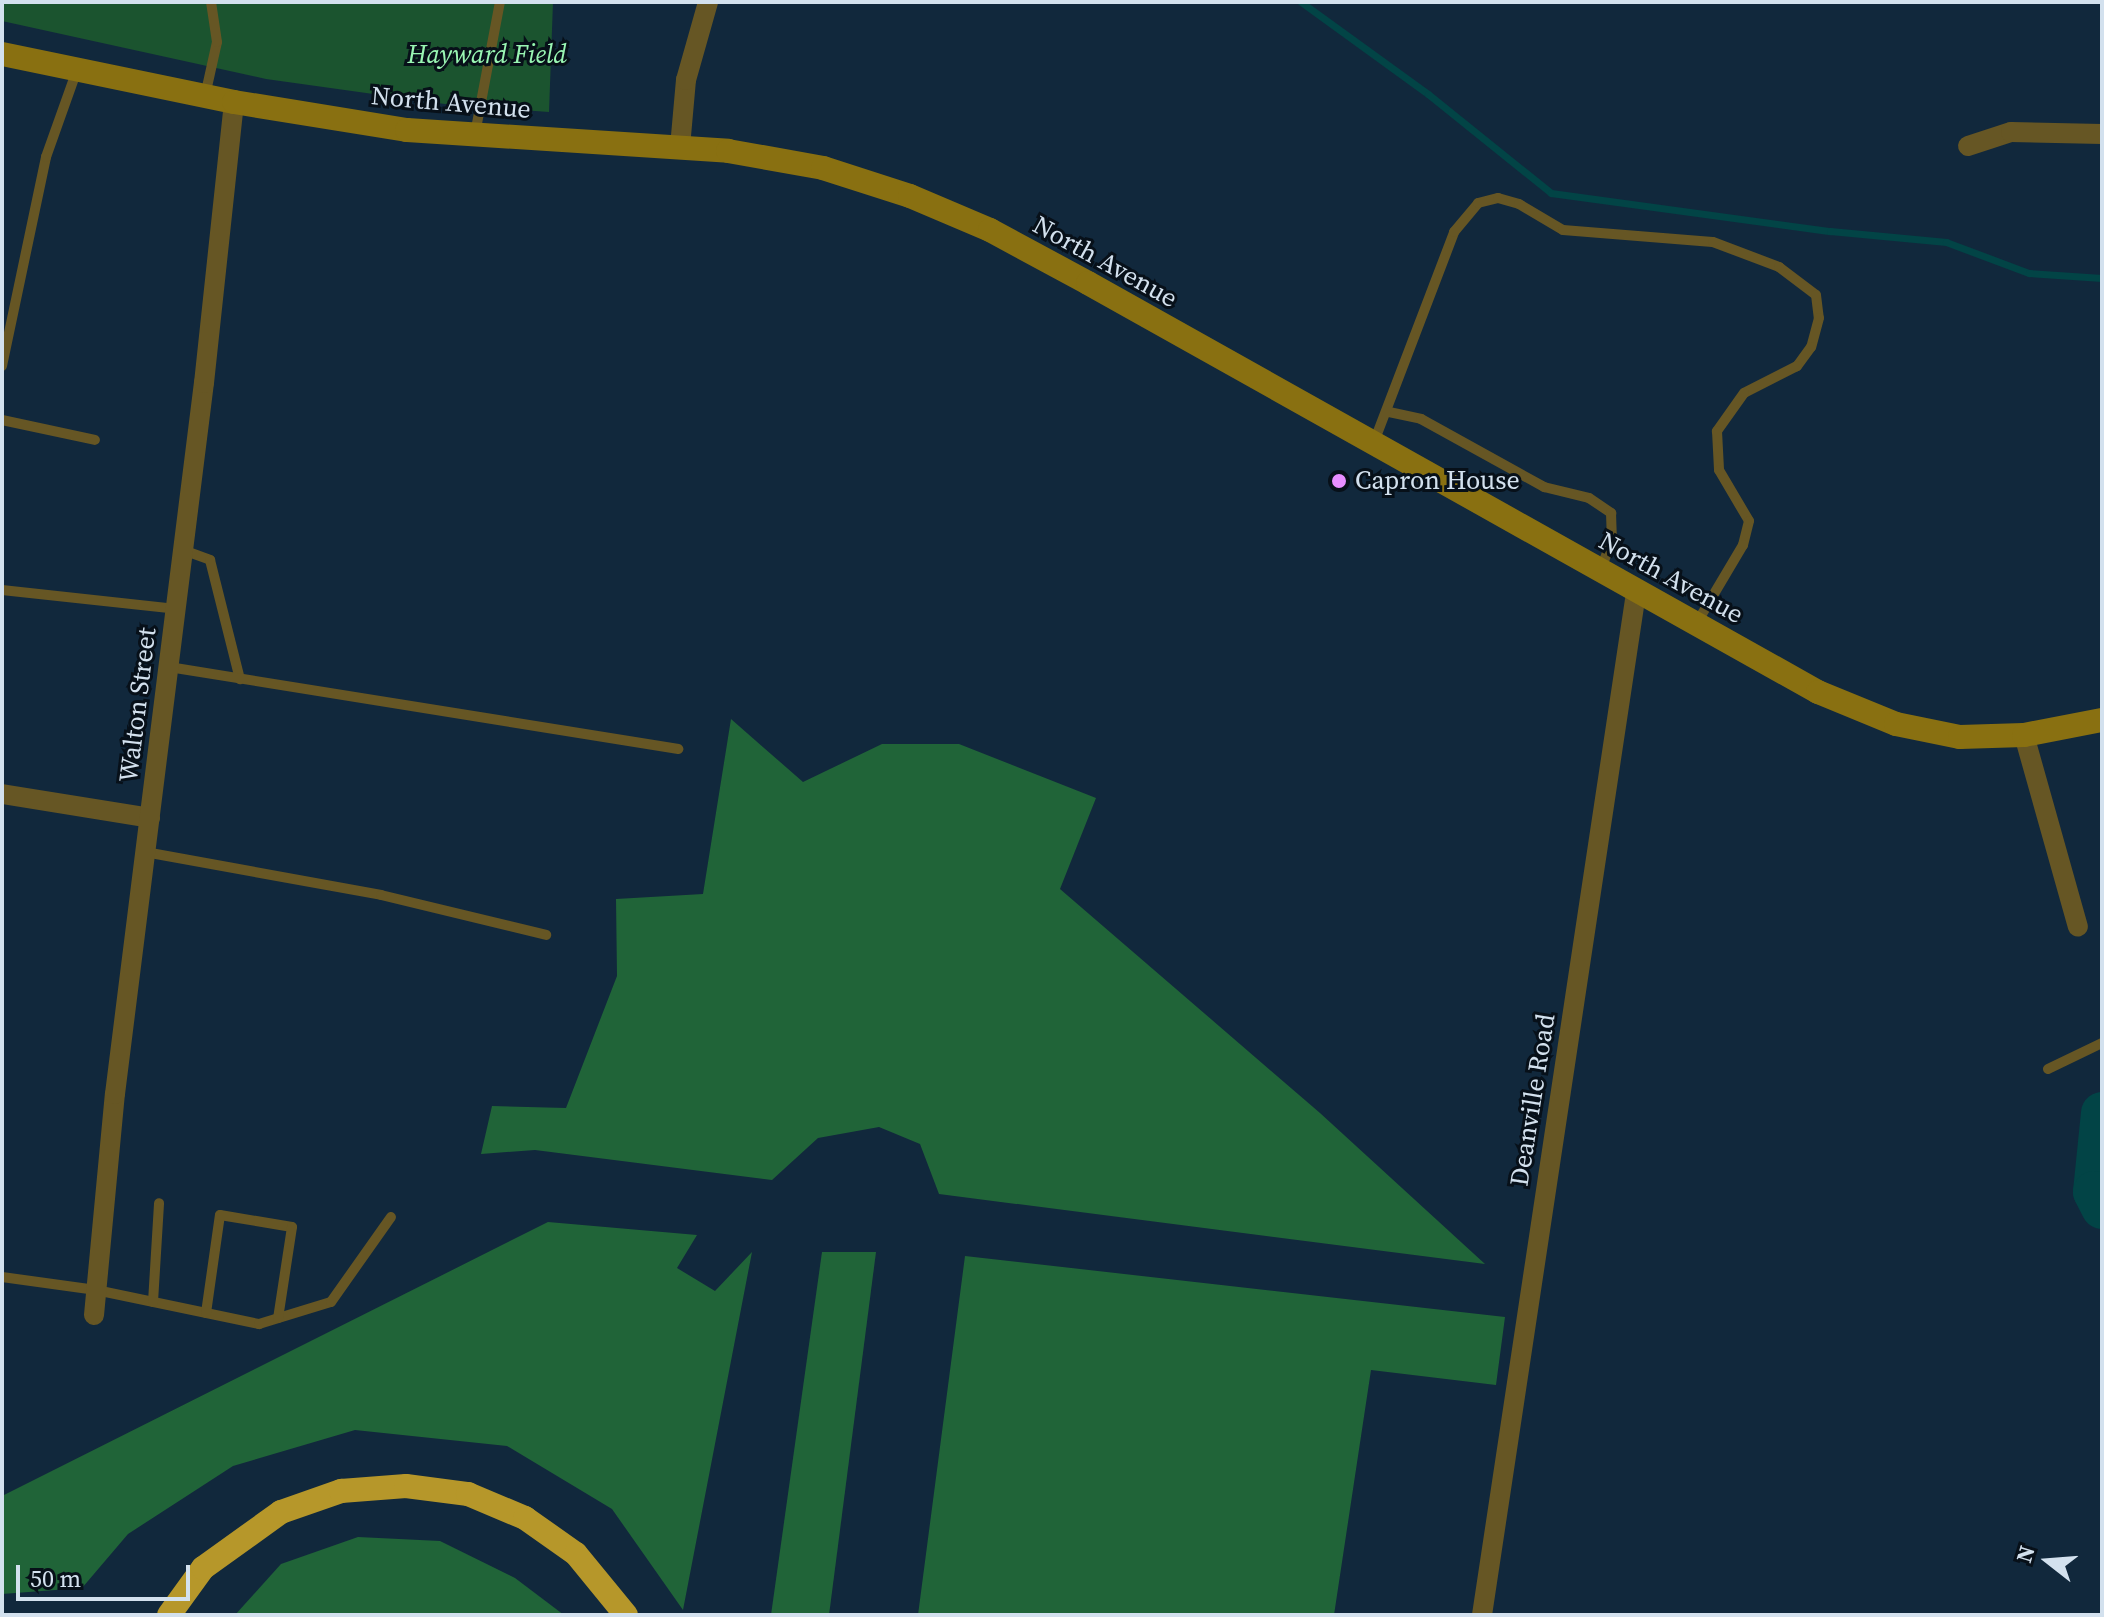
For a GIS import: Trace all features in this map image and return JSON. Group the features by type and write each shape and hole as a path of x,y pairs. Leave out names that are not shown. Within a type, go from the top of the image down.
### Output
{"highway":[{"path":"169,1615 203,1568 253,1527 310,1499 395,1486 468,1494 525,1518 576,1554 626,1615"}],"main road":[{"name":"North Avenue","path":"2,54 234,102 475,136 680,147 823,168 910,196 990,230 1818,692 1896,724 1960,737 2024,735 2102,720"}],"street":[{"path":"680,147 686,80 708,2"},
{"name":"Walton Street","path":"94,1315 145,852 234,102"},
{"path":"1968,146 2011,132 2102,134"},
{"name":"Deanville Road","path":"1482,1615 1636,593"},
{"path":"2024,735 2078,927"},
{"path":"2,794 150,818"}],"lane":[{"path":"205,96 217,42 211,2"},
{"path":"475,136 500,2"},
{"path":"2,366 46,157 77,70"},
{"path":"1373,444 1389,412 1454,232 1478,203 1498,198 1519,204 1563,230 1713,242 1749,252 1796,277 1816,295 1819,318 1811,347 1797,366 1744,393 1717,431 1719,470 1749,521 1743,545 1696,624"},
{"path":"1389,412 1421,419 1544,487 1589,498 1611,513 1612,539 1601,572"},
{"path":"2,420 95,440"},
{"path":"183,550 210,560 240,679"},
{"path":"2,590 176,609"},
{"path":"169,667 678,749"},
{"path":"145,852 381,895 546,935"},
{"path":"2048,1069 2102,1043"},
{"path":"153,1302 159,1203"},
{"path":"206,1313 220,1215 292,1227 278,1318"},
{"path":"2,1277 96,1290 259,1324 331,1302 391,1217"}],"green space":[{"name":"Hayward Field","path":"2,2 553,2 549,112 452,105 266,79 2,21"},
{"path":"731,719 803,782 882,744 959,744 1096,798 1060,889 1320,1113 1485,1264 939,1194 920,1144 879,1127 818,1138 772,1180 535,1150 481,1154 492,1106 566,1108 617,976 616,899 703,894"},
{"path":"548,1222 697,1235 677,1268 715,1291 752,1252 683,1610 612,1509 507,1446 355,1430 233,1466 128,1534 82,1588 2,1594 2,1496"},
{"path":"822,1252 876,1252 829,1615 771,1615"},
{"path":"965,1256 1505,1317 1496,1385 1371,1370 1334,1615 918,1615"},
{"path":"358,1537 440,1541 515,1578 564,1615 235,1615 281,1564"}],"waterway":[{"path":"1301,2 1428,94 1551,193 1830,231 1946,242 2029,273 2102,278"},
{"path":"2102,1113 2094,1192 2102,1208"}],"place":[{"name":"Capron House","path":"1339,481"}]}
